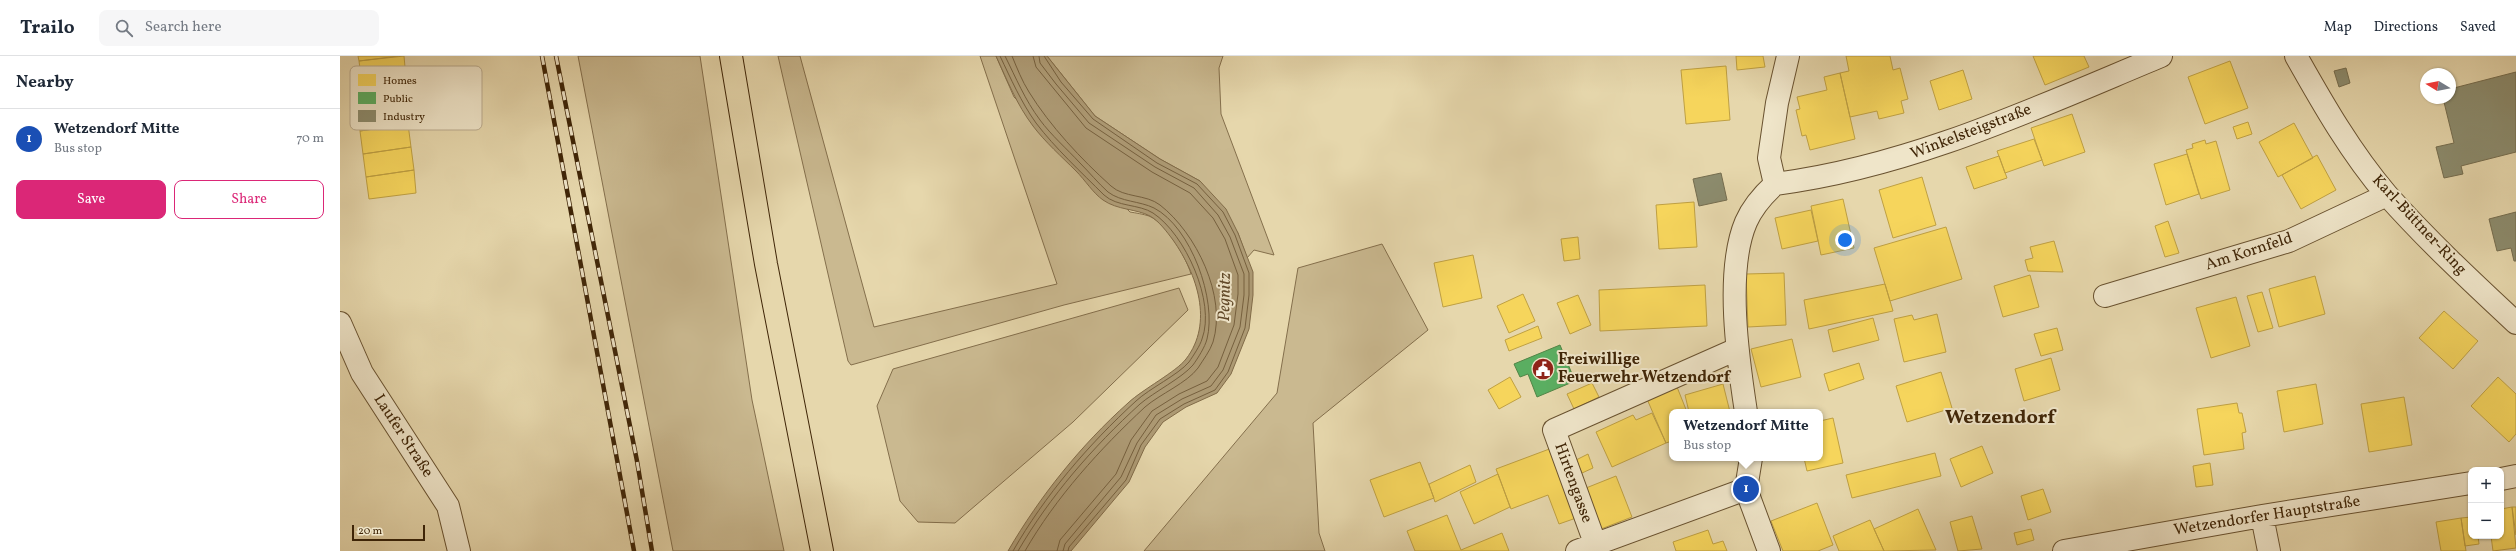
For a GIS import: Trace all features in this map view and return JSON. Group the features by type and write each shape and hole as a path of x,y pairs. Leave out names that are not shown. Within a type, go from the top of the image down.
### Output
{"main road":[{"path":"731,56 766,264 822,551"}],"street":[{"path":"1746,409 1737,349 1736,257 1746,222 1762,196 1775,184 1769,158 1777,103 1788,56"},
{"name":"Winkelsteigstraße","path":"1775,184 1808,180 1901,158 2043,105 2160,56"},
{"name":"Karl-Büttner-Ring","path":"2296,56 2337,128 2387,195 2475,285 2516,323"},
{"name":"Am Kornfeld","path":"2106,296 2289,240 2387,195"},
{"name":"Laufer Straße","path":"340,323 362,374 448,506 459,551"},
{"name":"Hirtengasse","path":"1737,349 1554,430 1586,547 1746,489"},
{"path":"1751,461 1746,489 1769,551"},
{"path":"2504,478 2516,476"},
{"name":"Wetzendorfer Hauptstraße","path":"2064,551 2262,516 2468,483"},
{"path":"2262,516 2269,551"}],"shaded area":[{"path":"578,56 700,56 752,400 784,551 673,551"},
{"path":"778,56 800,56 874,327 1057,284 980,56 996,56 1014,97 1130,212 1149,216 1162,226 1180,250 1191,274 1064,305 851,365 848,361"},
{"path":"1047,56 1223,56 1219,68 1221,114 1274,255 1254,250 1247,258 1238,233 1200,181 1160,159 1095,116"},
{"path":"1382,244 1428,330 1313,423 1319,533 1325,551 1144,551 1277,393 1298,268"},
{"path":"1179,288 1188,310 1073,422 955,523 918,522 900,501 877,406 893,369"}],"water":[{"name":"Pegnitz","path":"996,56 1047,56 1095,116 1160,159 1200,181 1226,209 1238,233 1253,272 1253,295 1249,329 1231,374 1217,393 1186,407 1163,422 1145,447 1129,482 1071,551 1008,551 1020,531 1062,472 1094,436 1128,403 1175,369 1186,359 1194,345 1199,330 1201,314 1199,299 1195,283 1182,253 1165,230 1150,216 1114,206 1096,194 1048,144 1027,118 1008,83"}],"building: Homes":[{"path":"358,56 398,56 359,61"},
{"path":"404,56 405,66 360,66 359,61"},
{"path":"1736,56 1763,56 1765,67 1737,70"},
{"path":"1846,56 1890,56 1893,70 1900,68 1908,99 1901,101 1904,113 1879,119 1877,111 1850,117 1840,73 1849,71"},
{"path":"2033,56 2084,56 2089,67 2045,85"},
{"path":"2230,61 2248,108 2205,124 2188,77"},
{"path":"1726,66 1730,120 1686,124 1681,70"},
{"path":"1963,70 1972,99 1939,110 1930,81"},
{"path":"1840,73 1855,139 1810,150 1806,135 1802,136 1796,110 1800,109 1797,97 1827,90 1824,77"},
{"path":"2072,114 2085,152 2044,166 2031,128"},
{"path":"2248,122 2252,134 2237,139 2233,127"},
{"path":"2294,123 2313,158 2278,177 2259,142"},
{"path":"409,130 411,147 363,154 360,131"},
{"path":"2034,139 2042,160 2005,173 1997,151"},
{"path":"2205,140 2206,144 2216,141 2230,190 2201,199 2186,150 2193,148 2192,144"},
{"path":"411,147 414,170 366,177 363,154"},
{"path":"2187,154 2199,194 2166,205 2154,164"},
{"path":"2317,155 2336,190 2301,209 2282,175"},
{"path":"1999,156 2007,178 1974,189 1966,167"},
{"path":"414,170 416,193 369,199 366,177"},
{"path":"1922,177 1936,225 1893,238 1879,190"},
{"path":"1843,199 1854,248 1821,255 1811,206"},
{"path":"1694,202 1697,247 1659,249 1656,205"},
{"path":"1811,210 1818,241 1782,249 1775,218"},
{"path":"2168,221 2179,253 2165,257 2155,226"},
{"path":"1946,227 1962,279 1890,301 1874,248"},
{"path":"1578,237 1580,259 1564,261 1561,239"},
{"path":"2054,241 2063,272 2028,271 2025,260 2033,258 2030,247"},
{"path":"1473,255 1482,298 1443,307 1434,263"},
{"path":"1784,273 1786,325 1748,327 1746,274"},
{"path":"2030,275 2039,307 2003,317 1994,286"},
{"path":"2315,276 2325,314 2279,327 2269,289"},
{"path":"1885,284 1893,311 1809,329 1804,300"},
{"path":"1705,285 1707,326 1600,331 1599,290"},
{"path":"2262,292 2273,328 2258,332 2247,296"},
{"path":"1523,294 1535,321 1509,333 1497,306"},
{"path":"1578,295 1591,325 1570,334 1557,303"},
{"path":"2236,297 2250,346 2211,358 2196,308"},
{"path":"2444,311 2478,341 2453,369 2419,338"},
{"path":"1937,314 1946,352 1904,362 1894,319 1912,315 1914,320"},
{"path":"1873,318 1879,340 1833,352 1828,330"},
{"path":"1538,326 1542,338 1509,351 1505,340"},
{"path":"2057,328 2063,350 2041,356 2034,334"},
{"path":"1792,339 1801,377 1761,387 1751,349"},
{"path":"2051,358 2060,390 2024,401 2015,369"},
{"path":"1859,363 1864,379 1829,391 1824,374"},
{"path":"1941,372 1952,408 1907,422 1896,386"},
{"path":"1510,377 1521,397 1499,409 1488,390"},
{"path":"2498,377 2516,394 2516,434 2509,442 2471,406"},
{"path":"1592,383 1599,397 1574,409 1567,394"},
{"path":"1723,384 1729,409 1688,409 1685,395"},
{"path":"2316,384 2323,424 2284,432 2277,391"},
{"path":"1677,387 1686,409 1669,409 1669,442 1666,443 1647,399"},
{"path":"2404,397 2412,445 2369,452 2361,404"},
{"path":"2237,403 2239,413 2242,413 2246,432 2242,433 2244,449 2204,455 2197,409"},
{"path":"1652,413 1666,443 1612,467 1596,432 1633,415 1636,420"},
{"path":"1833,418 1843,463 1807,471 1805,461 1823,461 1823,420"},
{"path":"1982,446 1993,473 1961,487 1950,459"},
{"path":"1552,448 1579,517 1559,524 1548,495 1511,509 1496,469"},
{"path":"1935,453 1941,476 1852,498 1846,475"},
{"path":"1588,454 1593,468 1582,473 1576,460"},
{"path":"1420,462 1434,498 1384,517 1370,480"},
{"path":"2210,463 2213,485 2196,487 2193,466"},
{"path":"1470,465 1476,482 1435,502 1429,484"},
{"path":"1498,474 1510,507 1474,524 1460,492"},
{"path":"1616,476 1632,517 1601,529 1586,488"},
{"path":"2043,489 2051,512 2028,520 2021,496"},
{"path":"1817,503 1833,545 1818,551 1783,551 1771,521"},
{"path":"2512,507 2516,507 2516,535"},
{"path":"2512,507 2516,548 2493,551 2491,539 2504,539 2504,508"},
{"path":"1918,509 1936,550 1884,551 1874,529"},
{"path":"1447,515 1461,550 1502,533 1509,551 1415,551 1407,531"},
{"path":"1972,516 1982,549 1958,551 1950,522"},
{"path":"2468,517 2468,539 2478,539 2479,544 2465,546 2461,518"},
{"path":"2461,518 2466,551 2441,551 2436,522"},
{"path":"1870,520 1884,551 1839,551 1833,536"},
{"path":"2031,529 2034,540 2017,545 2014,533"},
{"path":"1708,530 1713,544 1723,541 1727,551 1676,551 1673,542"}],"building: Public":[{"name":"Freiwillige Feuerwehr Wetzendorf","path":"1560,345 1575,381 1537,397 1528,374 1520,377 1514,364"}],"building: Industry":[{"path":"2346,68 2350,83 2339,87 2334,71"},
{"path":"2516,72 2516,152 2461,166 2463,174 2444,178 2436,147 2454,143 2444,104 2456,104 2456,87"},
{"path":"1721,173 1727,200 1699,206 1693,179"},
{"path":"2516,212 2516,261 2514,261 2511,248 2497,251 2489,219"}],"railway":[{"path":"542,56 634,551"},
{"path":"556,56 637,461 652,551"}],"place":[{"name":"Freiwillige Feuerwehr Wetzendorf","path":"1543,369"},
{"name":"Wetzendorf Mitte","path":"1746,489"}],"district":[{"name":"Wetzendorf","path":"2000,418"}]}
